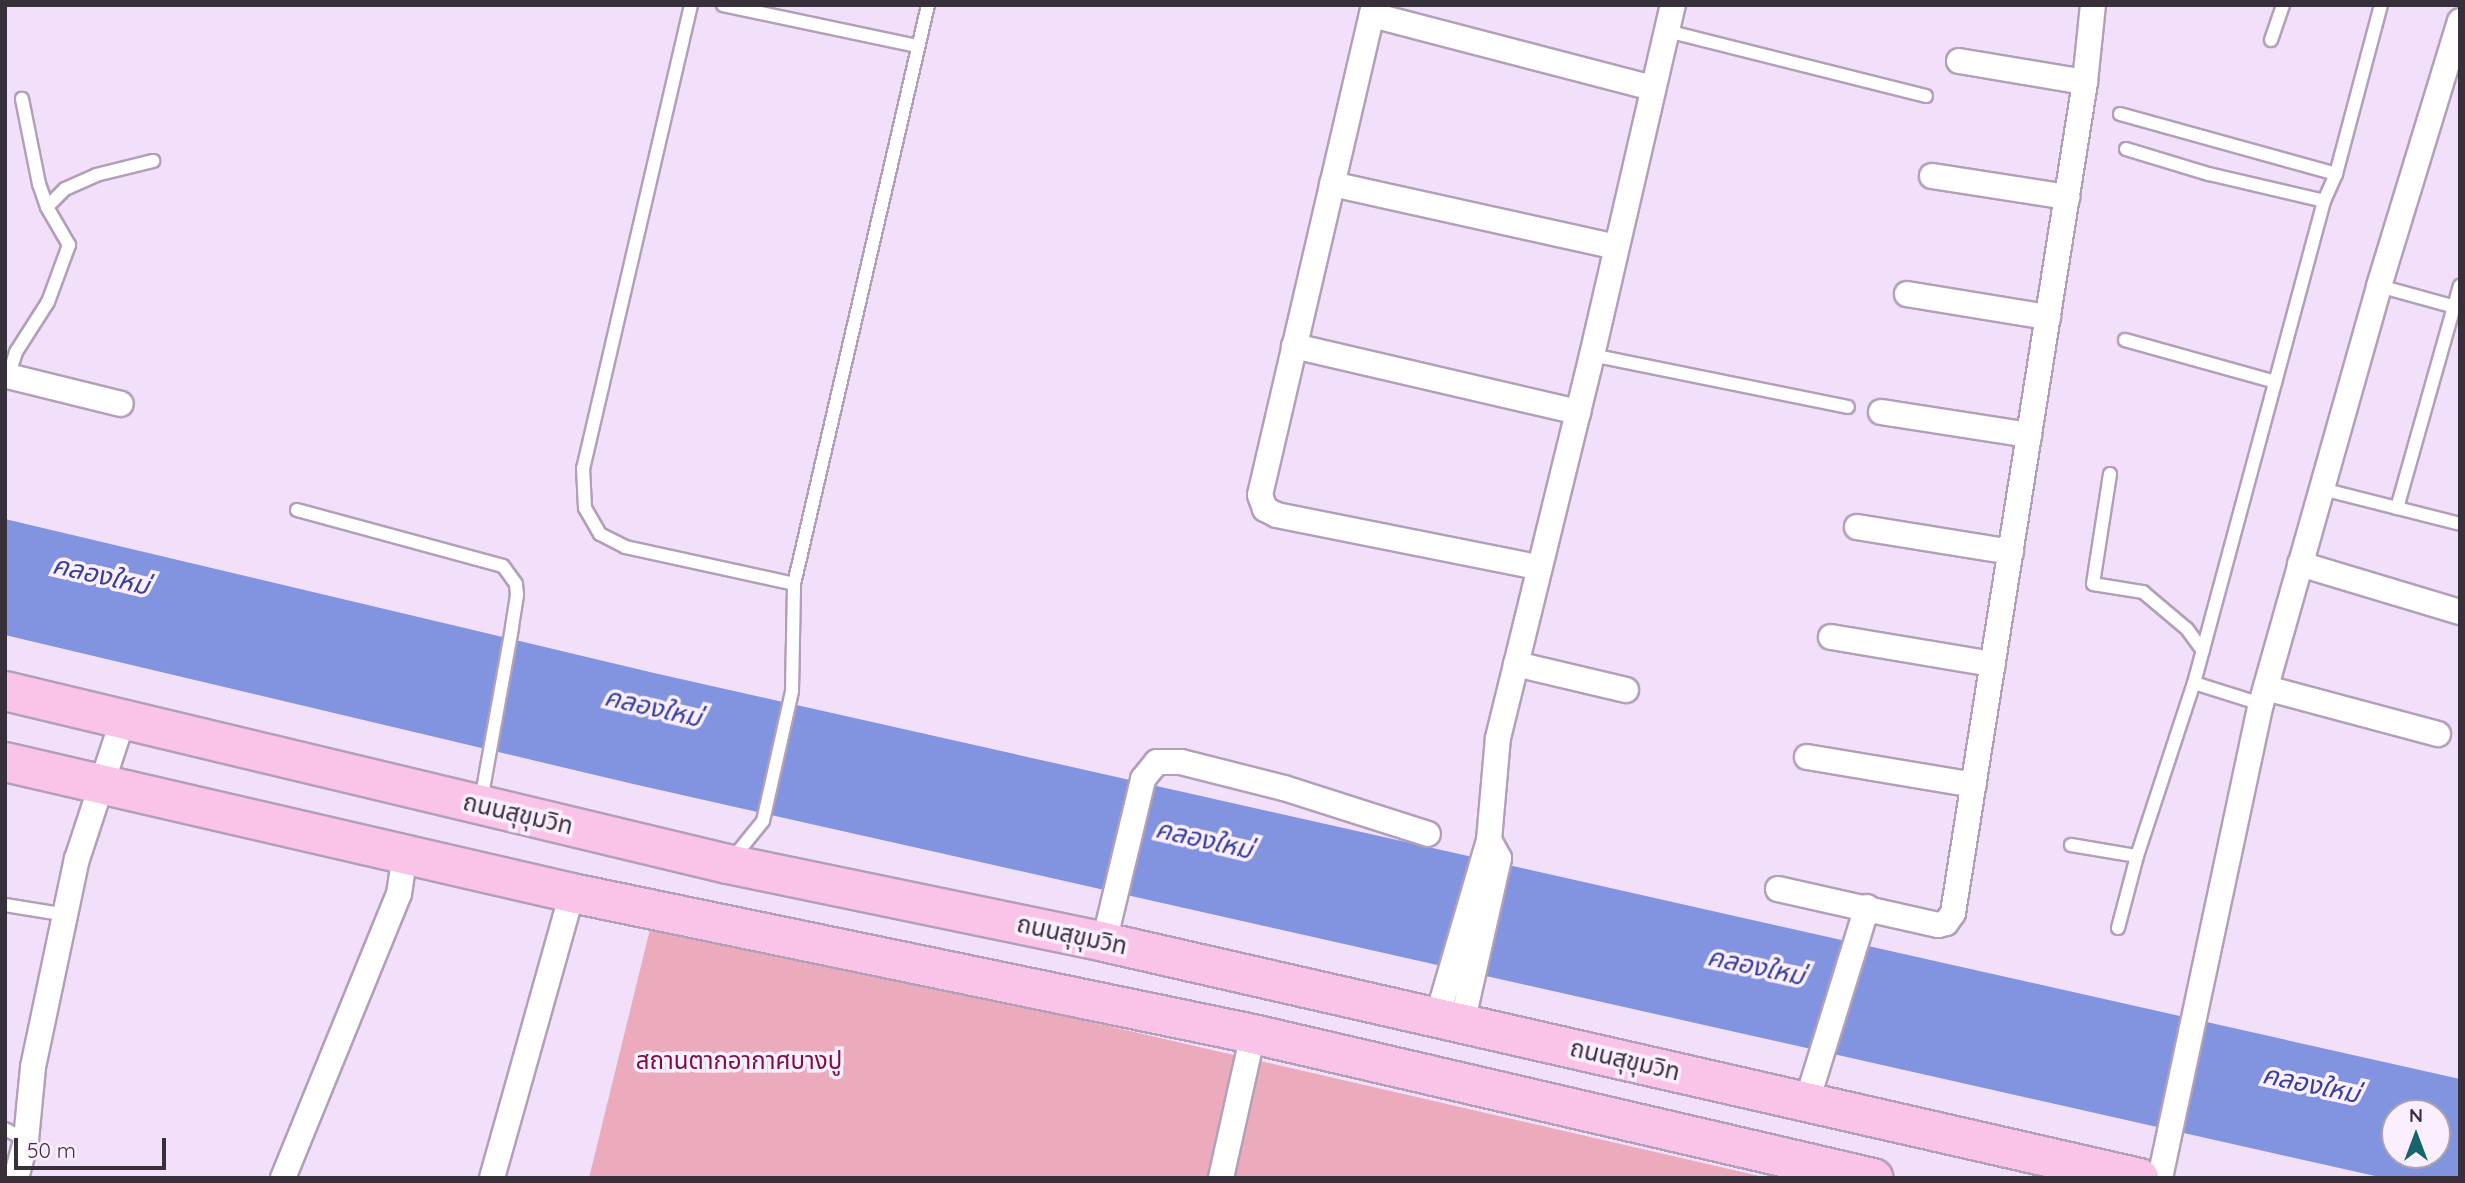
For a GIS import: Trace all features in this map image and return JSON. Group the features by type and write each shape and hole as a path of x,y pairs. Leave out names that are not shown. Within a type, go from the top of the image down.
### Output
{"highway":[{"name":"ถนนสุขุมวิท","path":"5,691 728,864 1104,942 2138,1178"},
{"path":"5,762 572,893 1253,1034 1873,1178"},
{"path":"1253,1034 1263,978"}],"street":[{"path":"1450,1021 1471,987 1491,850 1498,738 1592,355 1673,5"},
{"path":"1778,889 1938,925 1946,923 1953,913 2085,82 2093,5"},
{"path":"1538,567 1277,516 1265,509 1260,495 1373,10 1653,88"},
{"path":"2161,1178 2263,696 2379,286 2460,21"},
{"path":"1959,61 2085,82"},
{"path":"1932,176 2067,197"},
{"path":"1332,184 1616,247"},
{"path":"1907,294 2048,317"},
{"path":"1294,346 1577,412"},
{"path":"7,381 121,404"},
{"path":"1881,412 2029,435"},
{"path":"1857,527 2011,552"},
{"path":"2300,564 2460,612"},
{"path":"1831,637 1993,664"},
{"path":"1516,664 1626,690"},
{"path":"2263,696 2438,734"},
{"path":"16,1178 16,1135 67,915 77,859 123,719"},
{"path":"1807,757 1974,785"},
{"path":"1104,942 1112,899 1143,779 1157,762 1181,762 1284,788 1429,834"},
{"path":"1450,1021 1447,981 1491,850"},
{"path":"283,1178 399,894 405,854"},
{"path":"492,1178 572,893"},
{"path":"1807,1101 1856,936 1867,908"},
{"path":"1221,1178 1253,1034"}],"lane":[{"path":"691,5 583,468 586,508 600,534 625,547 794,584"},
{"path":"723,5 918,46"},
{"path":"728,864 763,821 792,691 794,584 928,5"},
{"path":"2272,40 2283,5"},
{"path":"2118,928 2137,856 2194,683 2324,201 2336,174 2381,5"},
{"path":"1667,31 1926,96"},
{"path":"7,381 16,352 48,302 69,245 47,207 39,184 22,99"},
{"path":"2120,114 2336,174"},
{"path":"2126,149 2209,174 2324,201"},
{"path":"47,207 65,188 96,175 153,161"},
{"path":"2379,286 2457,307"},
{"path":"2397,508 2457,307 2460,286"},
{"path":"2125,340 2275,382"},
{"path":"1592,355 1848,407"},
{"path":"2110,474 2093,584 2143,592 2187,629 2203,651"},
{"path":"2322,489 2460,524"},
{"path":"297,510 503,566 516,584 512,628 490,762 480,805"},
{"path":"2194,683 2263,696"},
{"path":"2071,845 2137,856"},
{"path":"5,905 67,915"}],"green space":[{"name":"สถานตากอากาศบางปู","path":"652,921 1768,1178 589,1178"}],"water":[{"name":"คลองใหม่","path":"5,519 654,673 2460,1079 2460,1178 2384,1178 629,783 5,635"}]}
